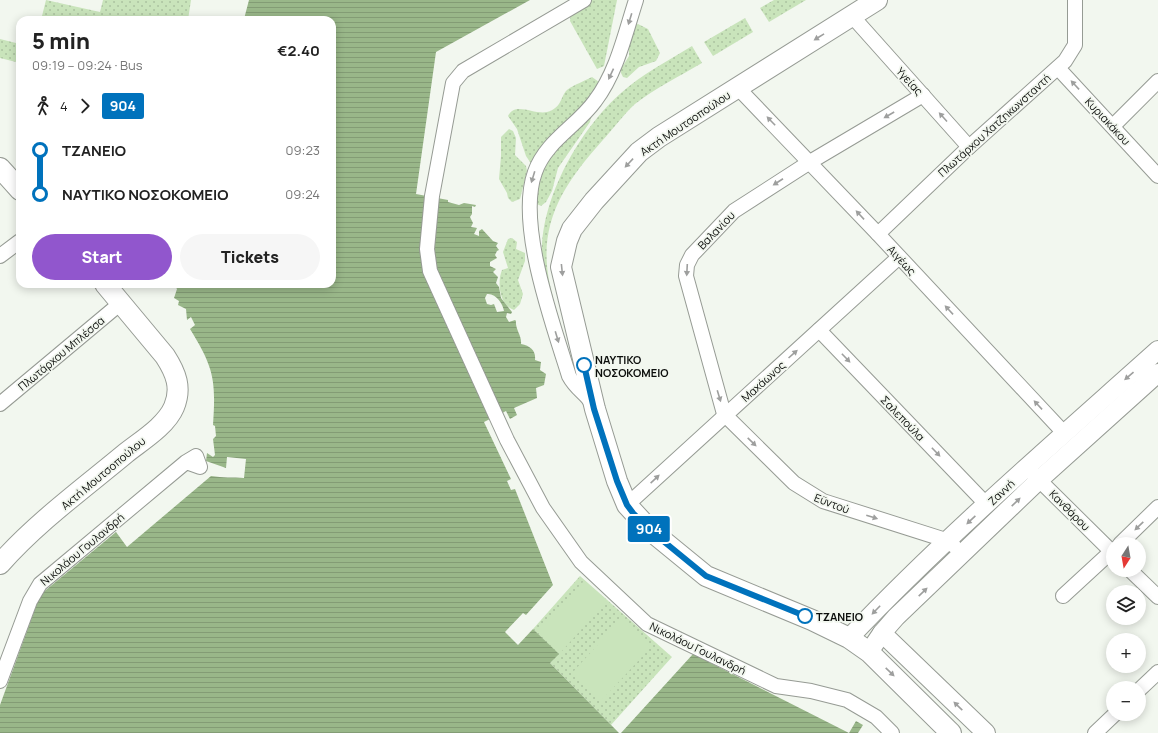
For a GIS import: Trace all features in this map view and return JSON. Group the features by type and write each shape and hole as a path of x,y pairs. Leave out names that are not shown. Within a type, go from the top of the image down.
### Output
{"main road":[{"name":"Ακτή Μουτσοπούλου","path":"877,0 659,137 639,152 594,201 572,229 567,241 561,267 594,409 617,481 627,505 651,531 706,576 798,613 849,638 870,652 951,733"},
{"path":"0,168 16,186"},
{"path":"109,288 122,302"},
{"name":"Ακτή Μουτσοπούλου","path":"0,564 42,524 168,417 173,409 178,391 173,368 122,302"}],"street":[{"name":"Νικολάου Γουλανδρή","path":"584,0 463,71 456,77 453,83 433,191 427,249 430,271 498,423 543,508 581,562 647,624 776,686 811,691 847,700 876,717 892,733"},
{"path":"594,409 590,399 578,390 569,376 546,299 534,247 528,210 531,186 535,171 550,147 584,114 604,90 614,69 636,0"},
{"name":"Πλωτάρχου Χατζηκωνσταντή","path":"878,234 969,146 1058,68 1070,54 1074,45 1075,0"},
{"name":"Υγείας","path":"852,16 969,146"},
{"name":"Κυριακάκου","path":"1058,68 1158,176"},
{"path":"1113,126 1158,81"},
{"name":"Αιγέως","path":"738,88 899,256 1065,434"},
{"name":"Βαλανίου","path":"724,414 687,279 687,263 692,255 734,211 810,162 923,95"},
{"path":"0,256 16,244"},
{"name":"Μαχάωνος","path":"627,505 724,414 820,330 899,256"},
{"name":"Πλωτάρχου Μπλέσσα","path":"0,404 122,302"},
{"name":"Σαλεπούλα","path":"820,330 987,505"},
{"name":"Ζαννή","path":"870,652 882,633 896,617 962,553 1033,474 1065,434 1158,350"},
{"name":"Ζαννή","path":"849,638 882,604 987,505 1033,474 1158,373"},
{"name":"Εϋντού","path":"724,414 794,483 808,493 823,501 949,541 962,553"},
{"name":"Νικολάου Γουλανδρή","path":"0,680 32,594 40,584 186,462"},
{"name":"Κανθάρου","path":"1033,474 1106,542"},
{"path":"1127,537 1158,507"},
{"path":"1063,596 1106,557"},
{"path":"1137,577 1158,597"},
{"path":"882,633 986,733"},
{"path":"1146,683 1158,672"},
{"path":"1095,733 1108,721"}],"shaded area":[{"path":"46,0 100,12 103,0 191,0 189,16 42,16"},
{"path":"249,0 530,0 436,52 416,194 448,200 448,202 459,205 464,203 476,205 475,207 472,206 472,214 470,217 473,223 471,227 477,228 474,234 479,236 479,231 482,229 493,241 498,243 496,246 499,250 495,255 497,258 490,262 490,266 496,269 493,272 498,277 496,283 499,287 501,298 512,312 511,314 507,313 506,317 509,322 516,321 516,327 521,344 532,349 535,354 535,360 541,362 540,370 546,374 544,385 536,388 537,398 514,408 517,415 510,419 506,411 484,422 511,479 507,481 511,490 515,489 553,585 526,615 523,613 505,632 518,645 533,629 559,654 550,663 619,733 0,733 0,705 41,594 116,532 127,547 211,476 244,478 246,459 227,457 226,468 206,461 207,453 213,457 215,455 213,439 216,436 215,426 213,425 214,396 212,375 204,354 190,329 195,325 191,317 187,320 186,309 178,305 179,301 174,298 176,288 336,288 336,16 245,16","holes":["487,294 493,295 502,305 504,311 497,312 494,304 487,304 485,298"]},
{"path":"592,0 617,0 604,66 597,69 570,21 571,12"},
{"path":"774,0 806,0 769,22 760,8"},
{"path":"745,18 753,32 713,56 704,42"},
{"path":"638,24 648,29 660,53 656,61 639,67 627,78 623,77 621,69 629,56 629,43 633,26"},
{"path":"0,39 16,43 16,62 0,58"},
{"path":"692,46 702,63 659,87 635,104 622,117 587,159 563,194 554,212 549,231 547,252 548,273 553,297 550,298 542,253 543,232 548,210 566,166 591,125 621,93 646,74"},
{"path":"592,77 599,82 590,122 558,168 552,191 546,202 541,206 537,204 532,165 526,156 517,129 508,116 515,109 536,112 547,112 552,110 558,105 567,90"},
{"path":"509,129 513,131 516,138 515,155 526,166 527,171 520,199 512,202 508,198 507,193 499,179 501,137"},
{"path":"512,238 517,242 516,249 525,253 525,261 518,280 523,294 520,304 514,310 505,303 500,293 500,275 502,270 508,268 503,252 508,239"},
{"path":"580,576 672,657 611,725 550,663 558,654 533,629"},
{"path":"584,581 607,601 561,652 538,630"},
{"path":"621,619 652,646 601,701 573,672"},
{"path":"693,654 849,733 621,733"},
{"path":"856,721 863,725 858,733 849,733"}],"bus line":[{"name":"904","path":"584,365 594,409 617,481 627,505 633,513 651,531 706,576 805,616"}],"place":[{"name":"ΝΑΥΤΙΚΟ ΝΟΣΟΚΟΜΕΙΟ","path":"584,365"},
{"name":"ΤΖΑΝΕΙΟ","path":"805,616"}]}
